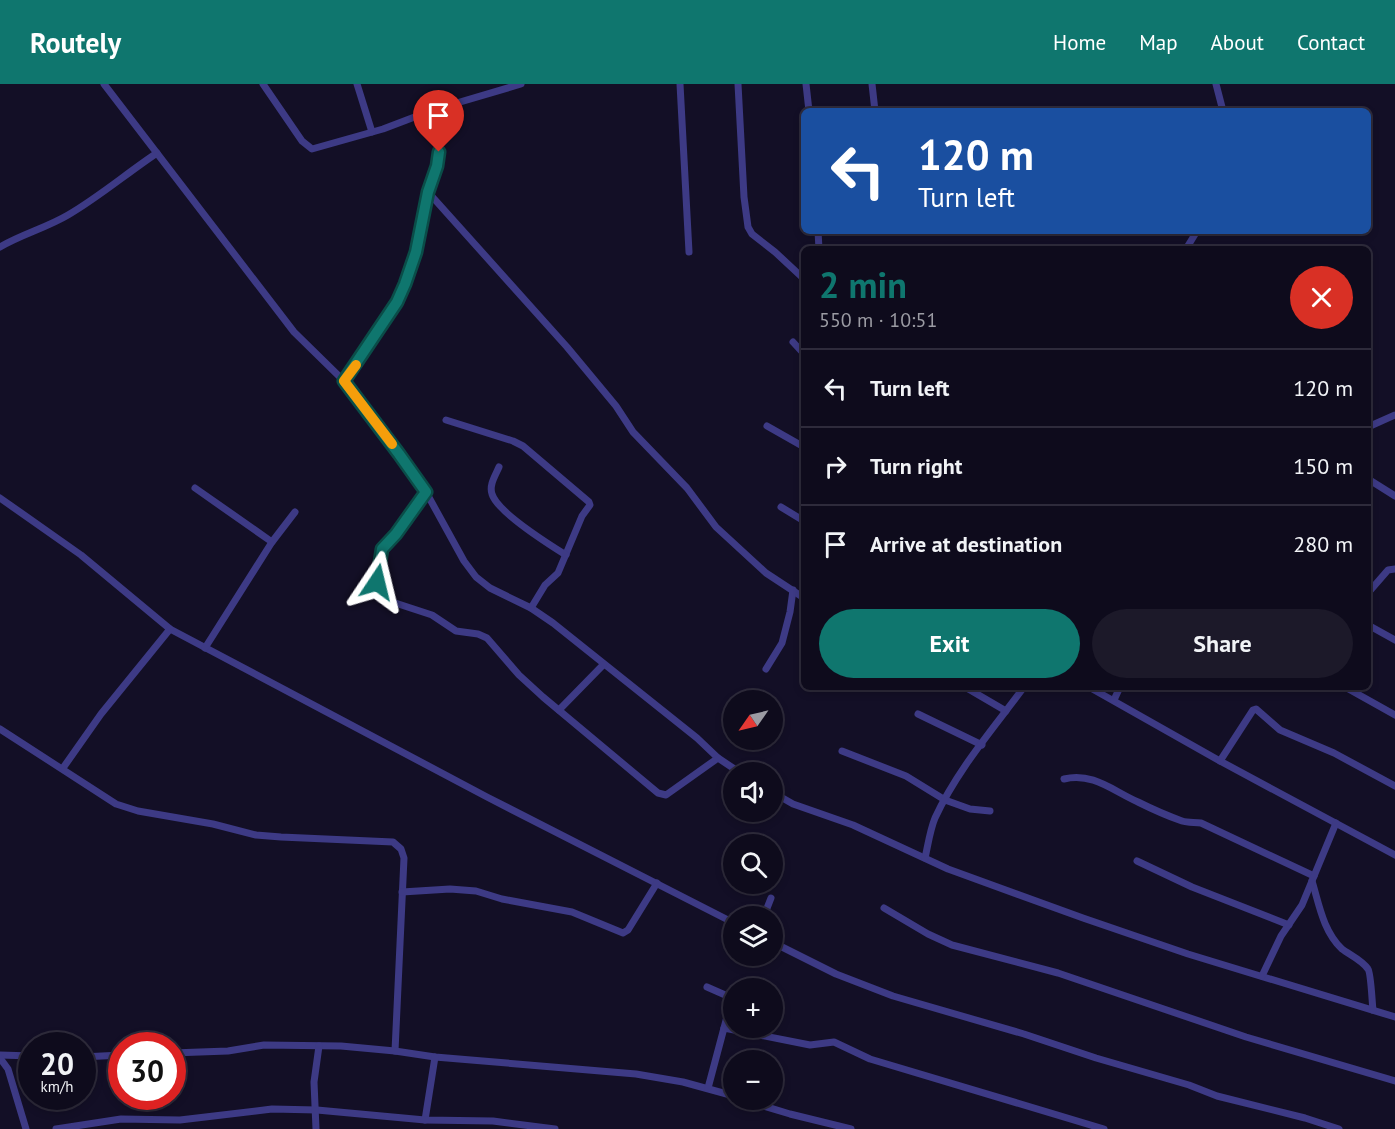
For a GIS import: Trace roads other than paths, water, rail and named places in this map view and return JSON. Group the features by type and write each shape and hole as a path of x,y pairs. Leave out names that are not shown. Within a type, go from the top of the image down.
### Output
{"street":[{"path":"104,84 294,332 344,381 426,492 464,561 476,577 490,588 531,608 697,738 724,762"},
{"path":"263,84 308,147 317,149 433,110 521,84"},
{"path":"357,84 372,132"},
{"path":"680,84 689,252"},
{"path":"738,84 744,197 748,227 754,236 801,276"},
{"path":"806,84 809,108"},
{"path":"872,84 875,108"},
{"path":"1216,84 1222,108"},
{"path":"344,381 397,302 416,252 439,152 433,110"},
{"path":"0,247 17,237 68,215 157,153"},
{"path":"428,192 567,347 616,406 633,432 687,488 716,527 766,573 801,596"},
{"path":"793,342 801,351"},
{"path":"1371,426 1395,415"},
{"path":"446,420 523,446 587,499 590,505 582,516 558,573 545,585 531,608"},
{"path":"767,426 801,445"},
{"path":"499,467 491,485 495,500 525,526 566,555"},
{"path":"1371,481 1395,496"},
{"path":"195,488 272,542"},
{"path":"426,492 396,534 382,549 377,575 379,596 432,615 456,631 483,635 519,675 662,795 666,795 718,758"},
{"path":"0,498 111,578 170,630 487,797 723,917"},
{"path":"781,507 801,519"},
{"path":"205,648 272,542 295,512"},
{"path":"1371,589 1388,570 1395,569"},
{"path":"765,669 782,644 793,590"},
{"path":"1371,627 1395,640"},
{"path":"63,768 101,714 170,630"},
{"path":"559,710 603,664"},
{"path":"971,690 1006,711"},
{"path":"925,858 934,819 982,745 1022,690"},
{"path":"1095,690 1220,761 1395,855"},
{"path":"1114,700 1119,690"},
{"path":"1350,690 1395,715"},
{"path":"1220,761 1253,710 1256,709 1280,730 1334,753 1395,786"},
{"path":"918,714 982,745"},
{"path":"0,729 117,804 138,811 213,824 256,835 393,842 401,849 404,858 395,1051"},
{"path":"842,751 906,776 945,800 970,808 990,811"},
{"path":"1064,779 1075,776 1100,782 1182,821 1201,823 1313,878"},
{"path":"783,798 862,829 925,858 1083,918 1188,954 1395,1017"},
{"path":"1262,976 1288,925 1302,905 1336,823"},
{"path":"1137,861 1192,887 1288,925"},
{"path":"1313,878 1321,915 1328,930 1340,947 1363,963 1370,973 1373,1010"},
{"path":"402,892 450,889 476,891 502,899 572,912 623,933 628,930 657,883"},
{"path":"768,906 771,898"},
{"path":"884,908 928,934 952,945 1039,967 1246,1037 1395,1081"},
{"path":"783,948 836,974 893,996 1015,1031 1189,1085 1217,1096 1339,1129"},
{"path":"707,987 723,993"},
{"path":"708,1088 723,1032"},
{"path":"775,1038 810,1045 834,1042 870,1059 1104,1129"},
{"path":"186,1052 228,1051 264,1045 395,1051 435,1057 636,1074 723,1093"},
{"path":"316,1129 317,1110 314,1082 319,1046"},
{"path":"0,1057 18,1056"},
{"path":"0,1057 8,1069 26,1129"},
{"path":"425,1120 435,1057"},
{"path":"56,1129 121,1119 180,1120 272,1109 317,1110 425,1120 493,1121 555,1129"},
{"path":"776,1110 851,1129"}]}
